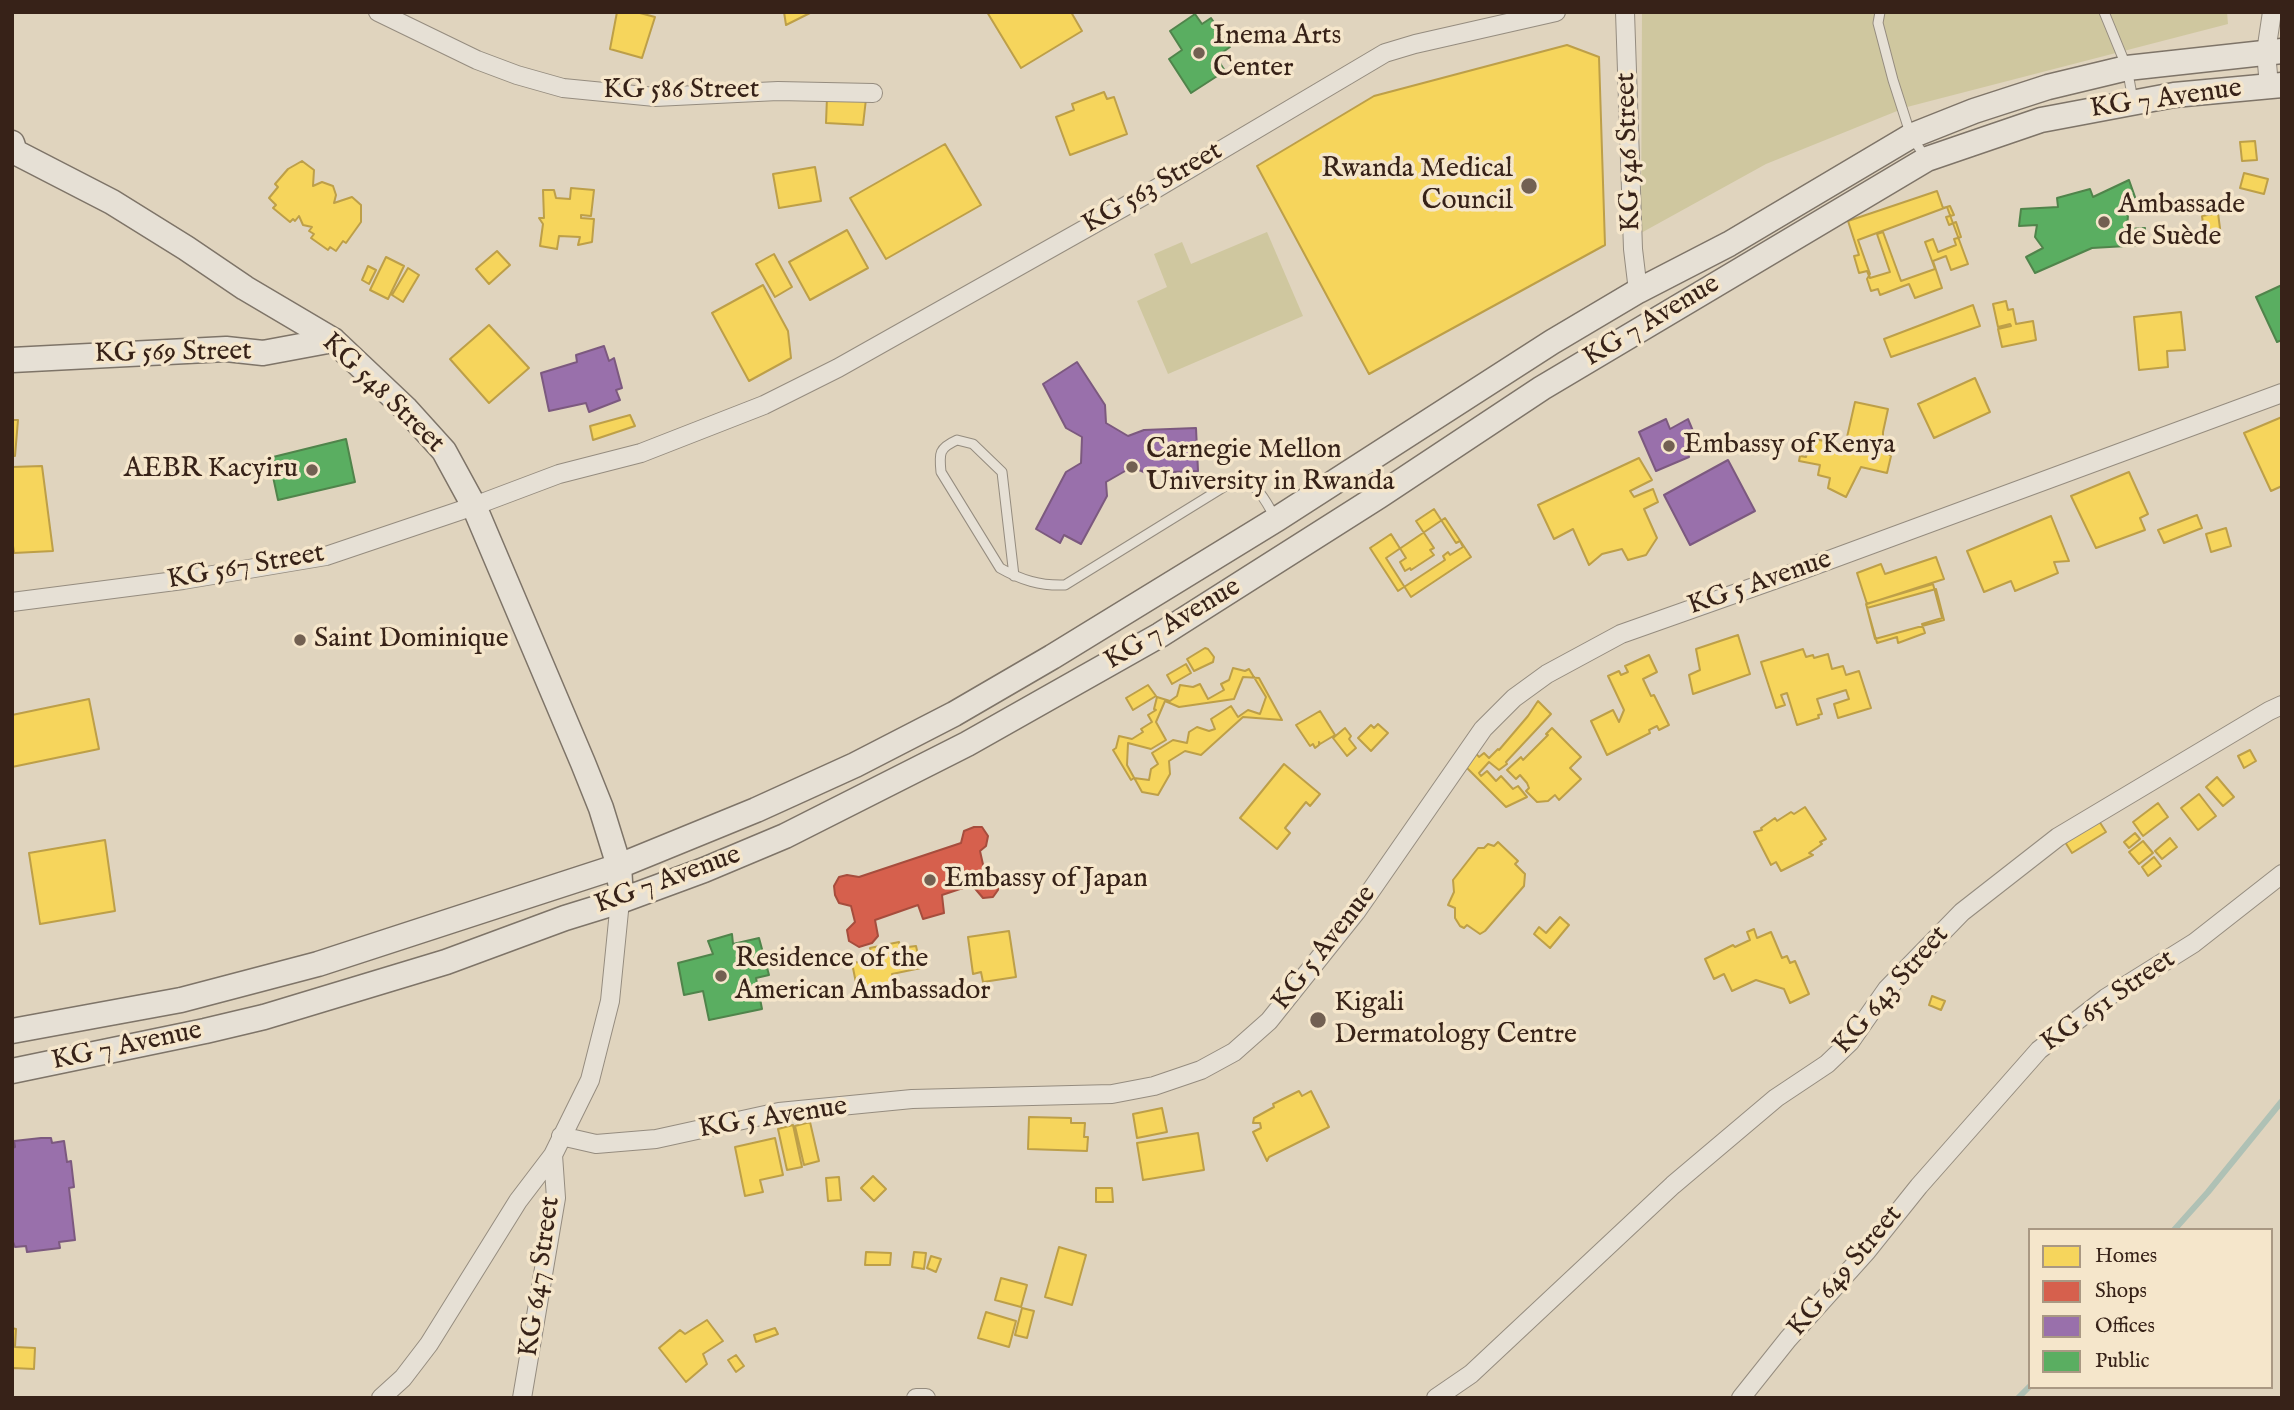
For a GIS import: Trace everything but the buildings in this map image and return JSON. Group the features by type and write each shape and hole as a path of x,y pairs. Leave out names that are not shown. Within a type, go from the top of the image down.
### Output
{"main road":[{"name":"KG 7 Avenue","path":"12,1031 181,1000 318,964 620,866 757,810 855,765 954,714 1149,599 1552,342 1639,291 1728,244 1911,136 1974,111 2048,87 2127,68 2274,52"},
{"name":"KG 7 Avenue","path":"12,1071 264,1017 446,962 704,870 819,820 967,744 1160,635 1379,496 1542,388 1927,159 2041,120 2174,95 2276,86"},
{"name":"KG 548 Street","path":"13,149 131,213 245,288 333,340 406,409 444,451 474,506 583,763 620,866 620,901"},
{"name":"KG 569 Street","path":"12,360 226,349 263,353 333,340"}],"street":[{"name":"KG 586 Street","path":"378,12 477,60 563,88 655,97 778,91 873,93"},
{"name":"KG 563 Street","path":"474,506 559,474 641,453 764,405 838,368 1147,194 1385,53 1556,12"},
{"name":"KG 546 Street","path":"1625,12 1633,249 1639,291"},
{"path":"2273,12 2276,86"},
{"name":"KG 5 Avenue","path":"561,1136 596,1144 656,1139 779,1112 912,1099 1112,1094 1153,1086 1201,1070 1234,1052 1269,1021 1356,912 1483,729 1514,698 1547,674 1621,634 2282,393"},
{"name":"KG 567 Street","path":"12,602 183,580 326,556 474,506"},
{"name":"KG 643 Street","path":"1436,1398 1471,1374 1673,1185 1776,1098 1827,1064 1850,1042 1887,989 1962,912 2058,837 2269,710 2282,705"},
{"name":"KG 651 Street","path":"1953,1147 2039,1050 2106,998 2194,943 2282,874"},
{"path":"381,1398 402,1378 429,1344 518,1201 553,1155 590,1080 612,987 620,901"},
{"name":"KG 649 Street","path":"1741,1398 1788,1339 1867,1251 1953,1147"},
{"name":"KG 647 Street","path":"522,1398 556,1198 553,1155"},
{"path":"916,1398 926,1398"}],"lane":[{"path":"1880,12 1878,23 1911,136 1927,159"},
{"path":"2104,12 2127,68 2133,102"},
{"path":"1014,576 1002,472 973,444 957,440 946,445 940,455 940,472 1000,568 1014,576 1025,581 1050,586 1065,585 1235,480 1246,480 1256,486 1277,519"}],"shaded area":[{"path":"1642,12 2227,12 2228,24 1907,107 1766,164 1641,233"},
{"path":"1267,232 1303,316 1168,374 1137,301 1167,287 1154,254 1182,242 1191,264"}],"waterway":[{"path":"2176,1228 2282,1101"},
{"path":"2018,1398 2028,1388"}],"place":[{"name":"Inema Arts Center","path":"1199,53"},
{"name":"Rwanda Medical Council","path":"1529,186"},
{"name":"Ambassade de Suède","path":"2104,222"},
{"name":"Embassy of Kenya","path":"1669,446"},
{"name":"Carnegie Mellon University in Rwanda","path":"1132,467"},
{"name":"AEBR Kacyiru","path":"312,470"},
{"name":"Saint Dominique","path":"300,640"},
{"name":"Embassy of Japan","path":"930,880"},
{"name":"Residence of the American Ambassador","path":"721,976"},
{"name":"Kigali Dermatology Centre","path":"1318,1020"}]}
